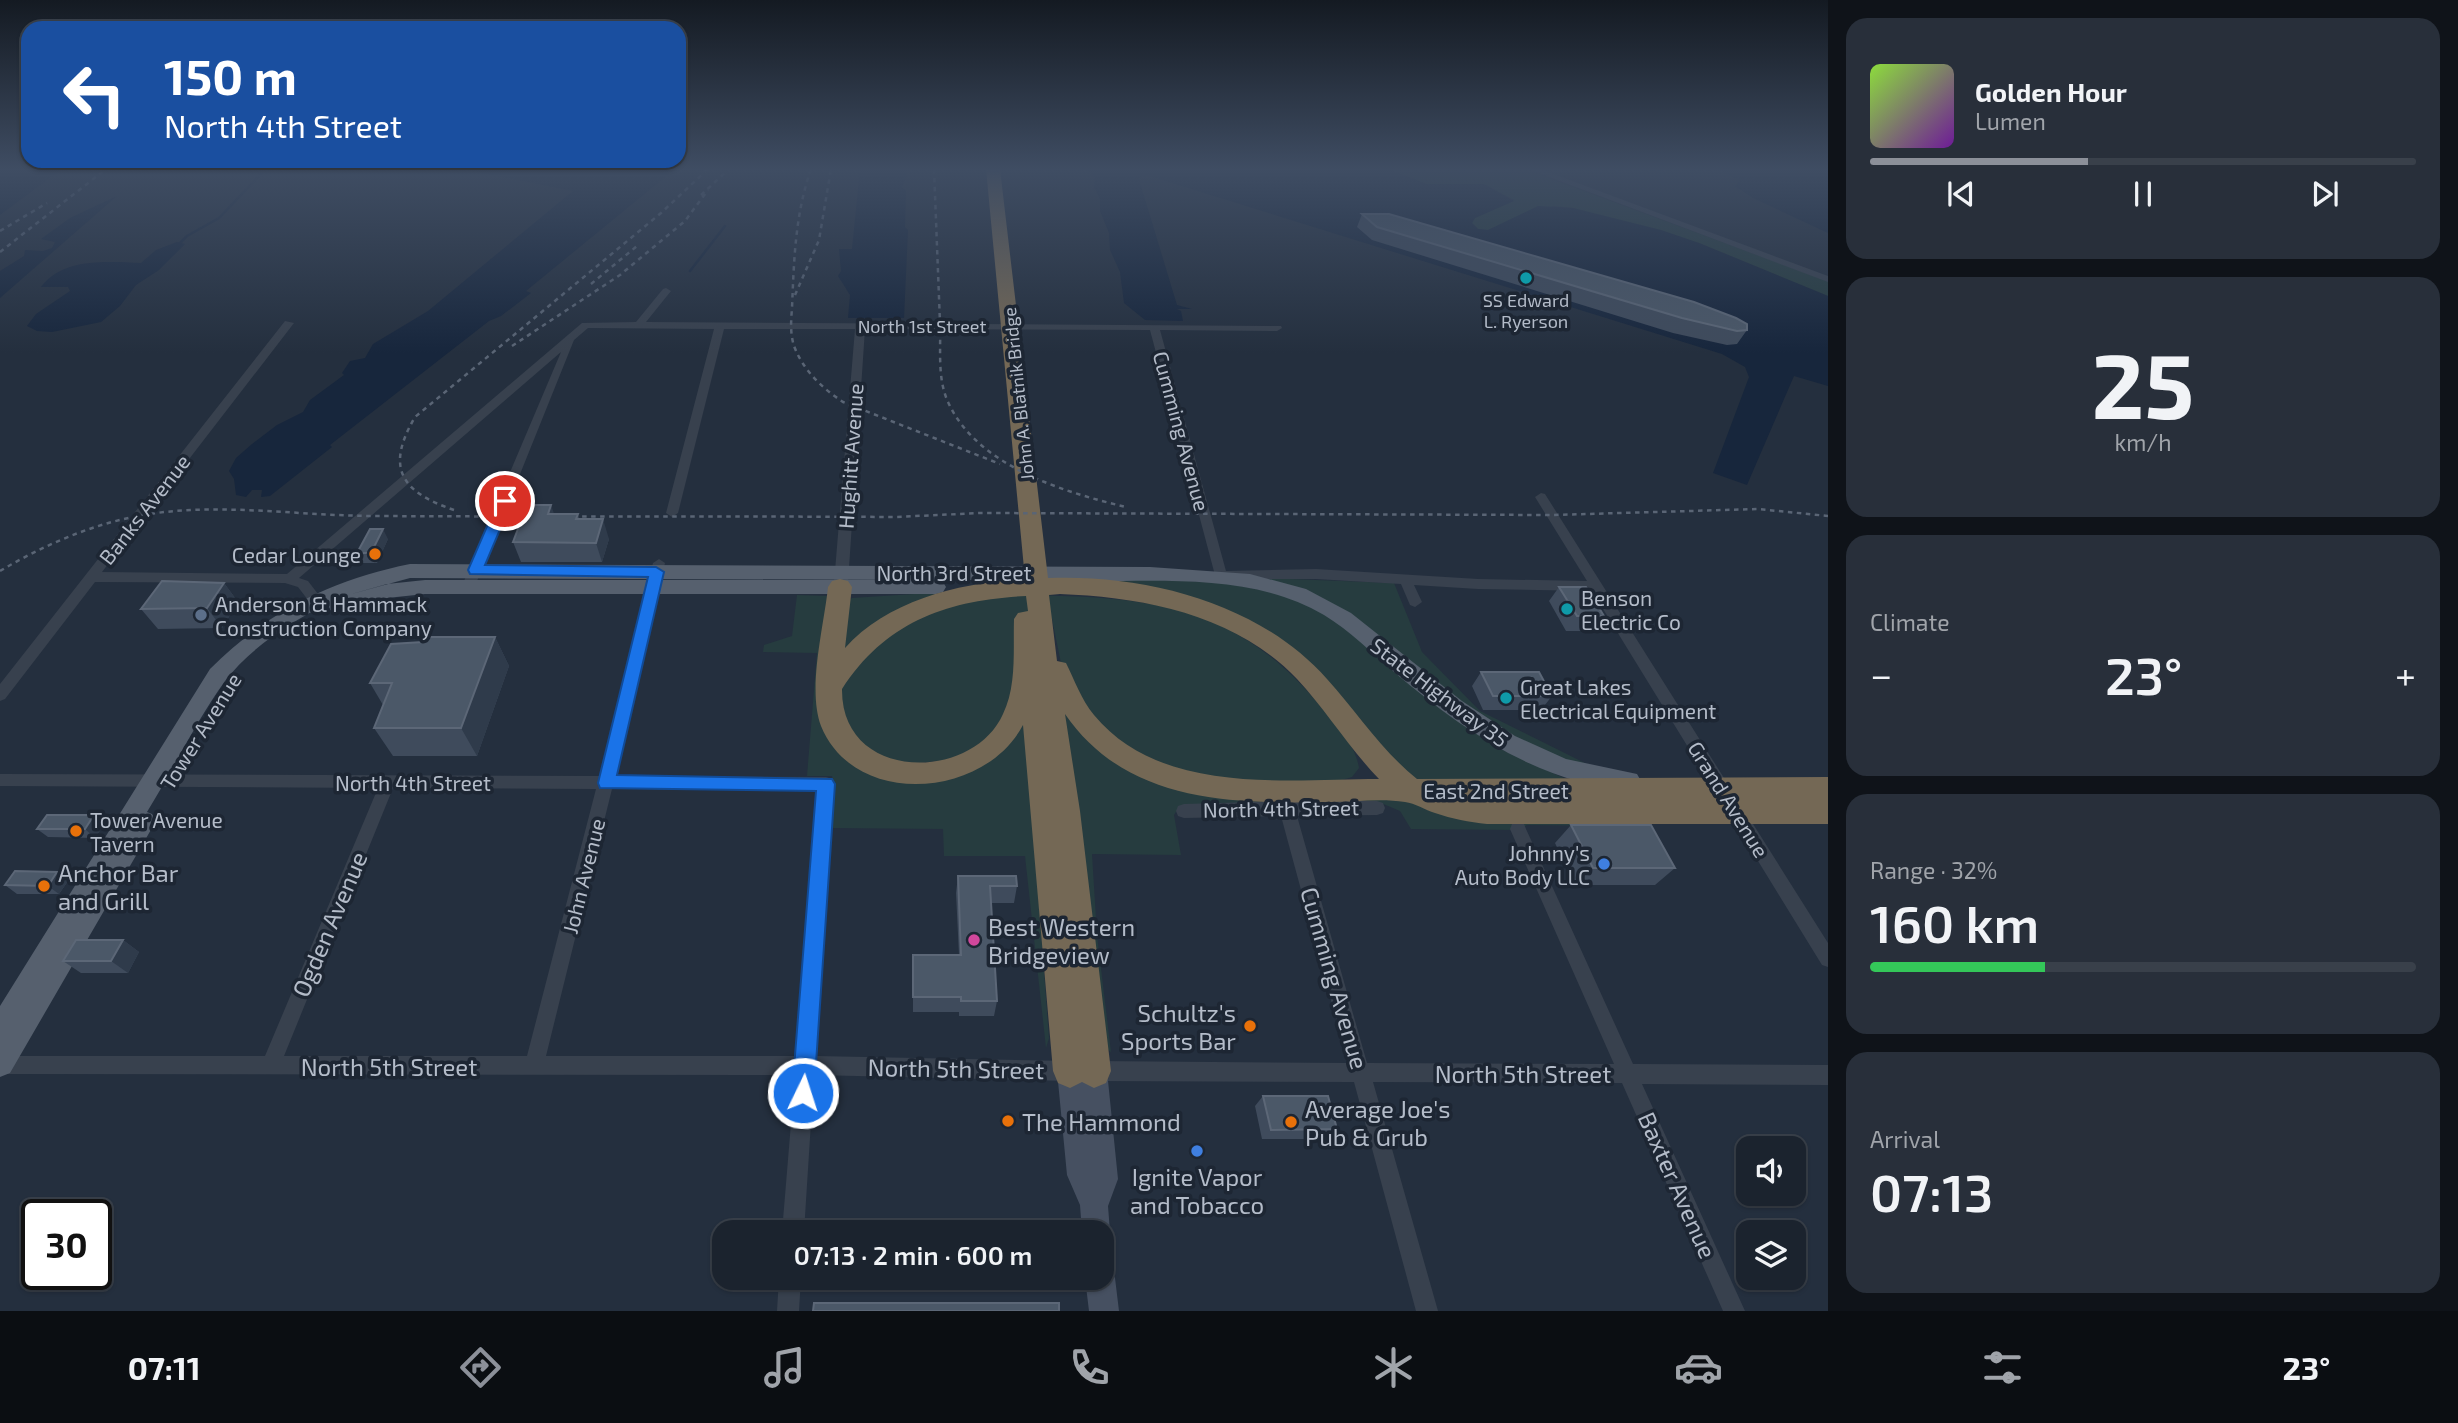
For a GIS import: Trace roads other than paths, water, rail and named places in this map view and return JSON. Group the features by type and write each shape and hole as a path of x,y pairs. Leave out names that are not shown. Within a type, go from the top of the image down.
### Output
{"highway":[{"name":"John A. Blatnik Bridge","path":"989,230 1034,619"},
{"name":"John A. Blatnik Bridge","path":"999,230 1034,619"},
{"path":"841,579 830,687 830,712 834,727 862,759 901,773 942,772 965,765 996,745 1017,715 1025,684 1034,619"},
{"path":"830,687 864,643 897,619 953,598 1020,587"},
{"name":"North 3rd Street","path":"1020,587 1127,591 1188,605 1237,626 1274,646"},
{"path":"1034,619 1068,701 1082,721 1105,743 1136,763 1167,776 1210,786 1412,790"},
{"path":"1034,619 1047,681 1066,811 1082,1070"},
{"path":"1238,788 1346,785 1360,780 1366,772 1364,757 1351,737 1274,646"},
{"path":"1274,646 1300,666 1377,757 1412,790"},
{"name":"East 2nd Street","path":"1412,790 1450,806 1487,812 1828,789"},
{"name":"East 2nd Street","path":"1722,797 1828,812"}],"main road":[{"name":"North 3rd Street","path":"319,605 399,589 472,579 656,574 1020,587"},
{"name":"North 3rd Street","path":"841,579 1221,576"},
{"name":"State Highway 35","path":"1221,576 1277,587 1335,612 1462,714 1507,744 1533,757 1587,776 1722,797"},
{"name":"Tower Avenue","path":"0,1064 218,675 266,629 319,605"},
{"name":"Tower Avenue","path":"0,1032 160,781"}],"street":[{"path":"1699,230 1828,279"},
{"path":"639,325 666,290"},
{"name":"Banks Avenue","path":"0,695 289,323"},
{"name":"North 1st Street","path":"572,337 586,325 1277,328"},
{"path":"672,513 720,326"},
{"name":"Hughitt Avenue","path":"841,579 860,326"},
{"name":"Cumming Avenue","path":"1154,327 1221,576"},
{"path":"289,579 572,337"},
{"path":"472,579 572,337"},
{"name":"Grand Avenue","path":"1541,497 1722,797 1828,959"},
{"name":"John Avenue","path":"534,1066 656,574"},
{"name":"North 3rd Street","path":"1221,576 1294,574 1486,584 1596,586"},
{"path":"90,577 289,579 303,584 319,605"},
{"path":"1405,578 1415,602"},
{"name":"North 4th Street","path":"0,780 826,784 805,1068"},
{"name":"Ogden Avenue","path":"270,1066 388,782"},
{"name":"Cumming Avenue","path":"1287,808 1427,1311"},
{"name":"North 4th Street","path":"1184,811 1377,808"},
{"name":"Baxter Avenue","path":"1517,829 1734,1311"},
{"name":"North 5th Street","path":"0,1064 940,1067 1828,1075"},
{"path":"794,1220 805,1068"},
{"path":"1082,1070 1082,1180 1095,1218"},
{"path":"788,1311 789,1290"},
{"path":"1101,1290 1104,1311"}],"water":[{"path":"53,230 78,230 0,298 0,271 24,256 25,250 43,251 52,248 55,242 41,239"},
{"path":"526,230 600,230 526,291 531,293 501,316 489,321 330,445 332,447 270,496 261,497 262,490 252,490 246,497 236,495 234,479 229,471 236,458 277,425 303,412 310,400 344,375 342,373 350,361 365,358 373,344 428,311"},
{"path":"854,230 908,230 904,318 848,318 850,295 838,276 841,271 839,249 852,249"},
{"path":"1108,230 1154,230 1177,305 1192,309 1177,309 1181,311 1183,321 1145,320 1124,303 1120,272 1110,250"},
{"path":"1324,230 1662,230 1828,296 1828,386 1794,376 1747,485 1713,473 1749,377 1745,367 1722,354"},
{"path":"177,242 185,244 159,270 136,285 120,306 101,322 52,332 37,331 27,326 36,314 70,291 68,287 41,287 62,270 87,263 141,263 156,250"}],"waterway":[{"path":"180,243 197,230"},
{"path":"690,271 722,230"}],"railway":[{"path":"0,252 28,230"},
{"path":"454,510 421,495 403,476 401,451 415,417 640,230"},
{"path":"512,346 620,275 674,230"},
{"path":"797,230 791,332 798,355 808,371 843,402 1000,464"},
{"path":"795,295 821,230"},
{"path":"936,230 942,383 948,402 961,424 979,443 1024,473 1076,493 1126,507"},
{"path":"591,284 637,246"},
{"path":"0,571 51,544 105,524 143,515 201,510 376,516 896,517 980,513 1552,515 1758,509 1828,516"}],"place":[{"name":"SS Edward L. Ryerson","path":"1526,278"},
{"name":"Cedar Lounge","path":"375,554"},
{"name":"Benson Electric Co","path":"1567,609"},
{"name":"Anderson & Hammack Construction Company","path":"201,615"},
{"name":"Great Lakes Electrical Equipment","path":"1506,698"},
{"name":"Tower Avenue Tavern","path":"76,831"},
{"name":"Johnny's Auto Body LLC","path":"1604,864"},
{"name":"Anchor Bar and Grill","path":"44,886"},
{"name":"Best Western Bridgeview","path":"974,940"},
{"name":"Schultz's Sports Bar","path":"1250,1026"},
{"name":"The Hammond","path":"1008,1121"},
{"name":"Average Joe's Pub & Grub","path":"1291,1122"},
{"name":"Ignite Vapor and Tobacco","path":"1197,1151"}]}
